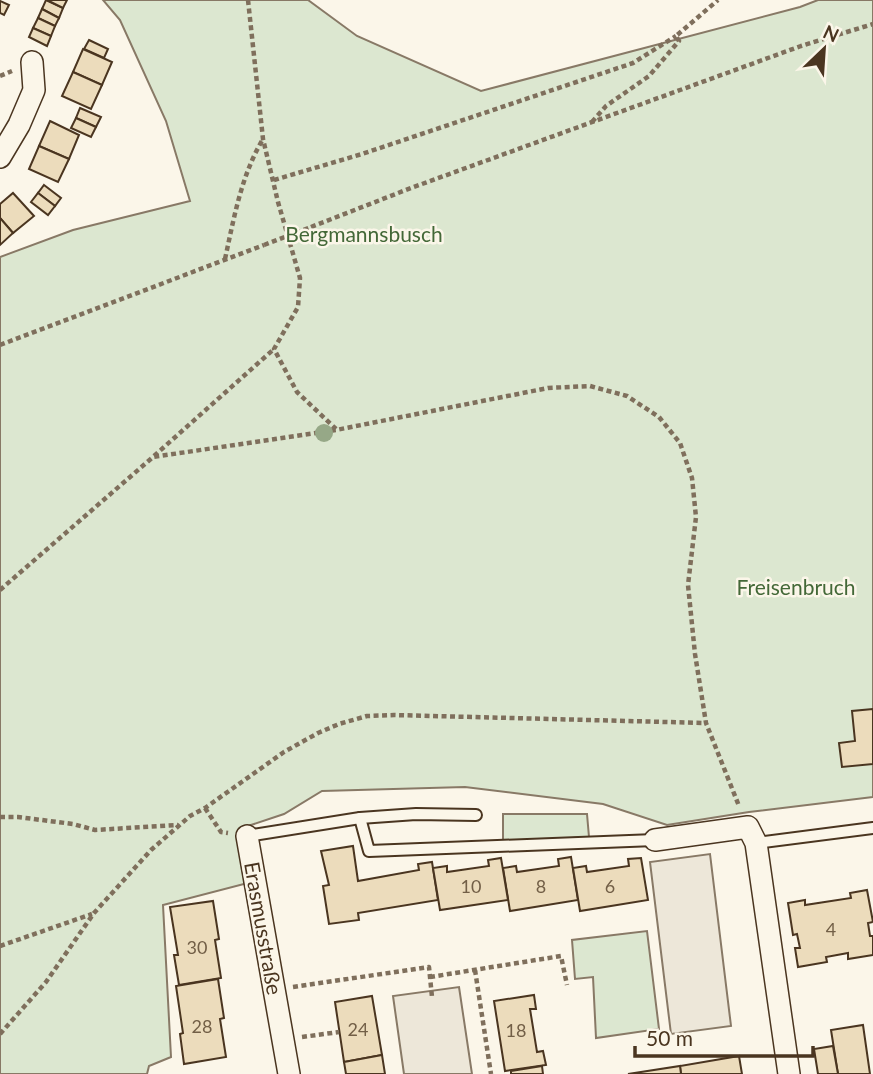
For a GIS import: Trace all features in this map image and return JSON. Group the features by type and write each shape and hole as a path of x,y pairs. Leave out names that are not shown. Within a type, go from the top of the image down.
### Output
{"street":[{"path":"0,157 19,125 34,90 32,62"},
{"path":"655,840 752,835 789,1074"},
{"name":"Erasmusstraße","path":"247,836 289,1074"}],"lane":[{"path":"247,836 360,818 416,814 476,815"},
{"path":"360,818 369,851 655,840"},
{"path":"752,835 873,828"}],"path":[{"path":"0,590 274,349 298,307 300,278 263,139 248,0"},
{"path":"274,180 362,154 633,63 676,36 718,0"},
{"path":"0,345 411,188 801,46 873,24"},
{"path":"592,123 606,106 649,76 679,41 676,36"},
{"path":"224,260 243,182 263,139"},
{"path":"274,349 297,392 336,430"},
{"path":"153,457 336,430 548,388 590,386 627,396 659,417 680,443 692,478 696,517 688,585 706,723 752,835"},
{"path":"0,1034 46,982 94,914 152,850 179,825 284,752 339,724 367,716 394,715 706,723"},
{"name":"Erasmusstraße","path":"205,807 221,832 247,836"},
{"path":"0,817 73,824 95,830 179,825"},
{"path":"0,946 94,914"},
{"path":"430,977 561,956 567,985"},
{"path":"275,989 429,967 432,997"},
{"path":"475,970 491,1074"},
{"path":"284,1040 339,1032"}],"green space":[{"path":"103,0 308,0 357,36 481,91 818,0 873,0 873,797 667,825 603,804 465,787 322,791 284,814 242,828 245,838 244,884 163,905 171,1057 149,1066 147,1074 0,1074 0,257 73,230 190,201 166,121 120,20"},
{"path":"503,814 587,814 589,837 503,842"},
{"path":"647,931 659,1029 596,1038 593,977 575,979 572,940"}],"shaded area":[{"path":"710,854 731,1026 671,1034 650,862"},
{"path":"459,987 472,1074 404,1074 393,996"}],"building":[{"path":"46,0 63,8 59,18 42,9"},
{"path":"47,0 67,0 63,8"},
{"path":"0,1 9,5 4,15 0,13"},
{"path":"42,9 59,18 55,26 38,18"},
{"path":"38,18 55,26 51,36 33,28"},
{"path":"33,28 51,36 47,46 29,37"},
{"path":"89,40 108,49 104,58 84,49"},
{"path":"83,49 112,62 102,85 73,72"},
{"path":"73,72 102,85 91,109 62,96"},
{"path":"80,108 101,117 96,127 76,118"},
{"path":"76,118 96,127 91,137 71,128"},
{"path":"50,121 79,135 69,159 39,146"},
{"path":"39,146 69,159 58,182 29,169"},
{"path":"44,185 61,198 55,206 38,193"},
{"path":"13,193 34,216 13,233 0,218 0,204"},
{"path":"38,193 55,206 48,215 31,202"},
{"path":"0,218 13,233 0,245"},
{"path":"873,709 873,764 842,767 839,743 855,741 852,711"},
{"path":"353,846 358,881 419,870 418,864 432,862 438,900 358,913 359,920 329,924 323,886 329,885 321,851"},
{"path":"571,857 578,900 510,911 503,868 516,866 517,872 559,866 558,859"},
{"path":"501,858 508,900 440,910 433,868 447,866 447,872 489,866 488,860"},
{"path":"641,858 648,900 580,911 573,868 586,866 587,872 629,866 628,859"},
{"path":"867,890 873,922 868,923 870,936 873,936 873,955 848,959 848,953 826,957 827,962 798,967 795,948 800,948 797,934 793,935 788,903 805,900 805,905 851,898 850,893"},
{"path":"213,901 221,978 179,985 174,955 178,955 170,907"},
{"path":"218,979 226,1057 184,1064 180,1034 183,1033 176,986"},
{"path":"534,995 536,1009 530,1009 537,1052 543,1051 546,1065 505,1071 494,1001"},
{"path":"372,996 382,1055 344,1062 335,1002"},
{"path":"863,1025 870,1074 838,1074 831,1030"},
{"path":"833,1046 838,1074 818,1074 814,1049"},
{"path":"382,1055 385,1074 346,1074 344,1062"},
{"path":"739,1056 742,1074 681,1074 680,1066"},
{"path":"542,1066 543,1074 511,1074 511,1071"},
{"path":"680,1066 681,1074 628,1074"}],"park label":[{"name":"Bergmannsbusch","path":"364,233"},
{"name":"Freisenbruch","path":"796,586"}]}
